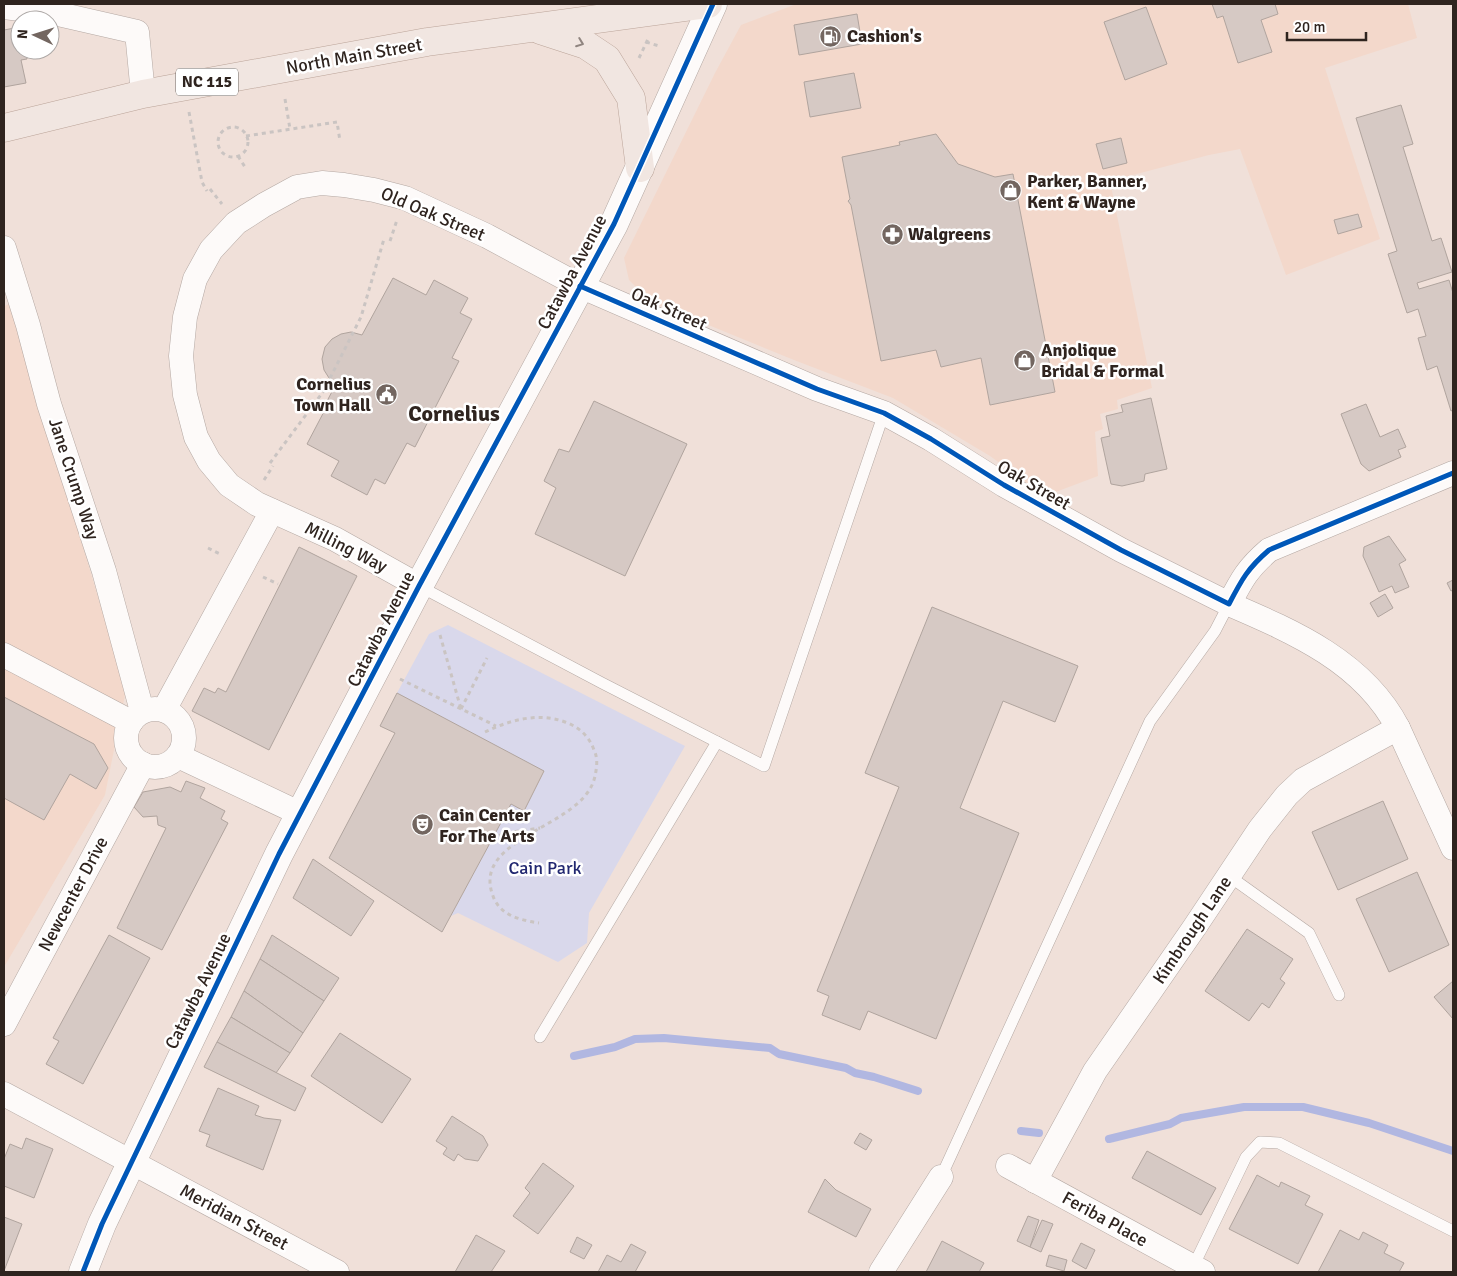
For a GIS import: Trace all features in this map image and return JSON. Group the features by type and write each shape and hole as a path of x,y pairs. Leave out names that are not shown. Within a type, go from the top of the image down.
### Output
{"main road":[{"name":"North Main Street","path":"4,128 144,94 427,42 708,4"},
{"name":"Catawba Avenue","path":"83,1272 102,1224 279,854 418,586 614,224 713,4"},
{"path":"534,28 586,45 607,59 631,98 640,168"}],"street":[{"path":"4,7 54,13 137,32 144,94"},
{"name":"Old Oak Street","path":"272,512 229,485 209,461 196,437 185,395 180,356 185,317 195,279 211,250 236,223 297,187 322,184 344,185 374,190 405,198 487,236 580,286"},
{"name":"Jane Crump Way","path":"4,248 28,325 49,404 104,571 146,714 127,731 126,741 135,759 143,764"},
{"name":"Oak Street","path":"580,286 817,389 884,413 931,439 1004,485 1121,550 1229,604 1289,630 1345,665 1368,685 1389,710 1453,848"},
{"path":"1229,604 1253,563 1270,550 1453,473"},
{"path":"146,714 272,512"},
{"name":"Milling Way","path":"272,512 335,539 418,586"},
{"path":"4,655 146,714 173,714 183,729 183,748 178,756 162,766 152,767 143,764"},
{"name":"Kimbrough Lane","path":"1036,1180 1095,1071 1260,829 1287,795 1303,780 1398,728"},
{"path":"178,756 301,814"},
{"name":"Newcenter Drive","path":"4,1024 143,764"},
{"name":"Meridian Street","path":"4,1094 338,1272"},
{"name":"Feriba Place","path":"1008,1166 1198,1270"},
{"path":"881,1272 941,1177"}],"lane":[{"path":"418,586 604,680 764,766 884,413"},
{"path":"941,1177 1150,722 1215,631 1229,604"},
{"path":"540,1036 717,742"},
{"path":"1229,876 1309,933 1339,995"},
{"path":"1198,1270 1246,1157 1260,1142 1280,1143 1453,1231"}],"path":[{"path":"636,63 650,34"},
{"path":"646,42 659,46"},
{"path":"285,99 290,129"},
{"path":"189,111 202,182 207,191"},
{"path":"246,136 337,122 340,141"},
{"path":"235,127 240,129 246,136 248,146 243,154 238,156 229,157 219,148 219,138 225,130 235,127"},
{"path":"238,156 245,167"},
{"path":"270,463 323,392 357,326 384,239"},
{"path":"440,635 461,709"},
{"path":"461,709 487,658"},
{"path":"399,679 496,726"},
{"path":"485,732 496,726 520,719 553,718 579,729 590,740 596,753 597,766 594,780 587,794 565,814 512,845 500,856 490,877 490,890 494,901 505,913 520,920 539,923"},
{"path":"492,839 504,833 542,827"}],"shaded area":[{"path":"800,4 1408,4 1417,38 1325,68 1380,239 1286,275 1240,149 1209,155 1110,181 1152,388 1117,400 1118,409 1100,414 1103,429 1095,432 1098,476 1045,496 990,456 893,398 650,301 629,280 624,258 715,73 741,25"},
{"path":"10,304 126,690 105,795 4,967 4,306"}],"green space":[{"name":"Cain Park","path":"448,625 685,746 589,913 587,943 558,962 458,913 451,916 511,804 524,811 544,772 397,693 429,634"}],"building":[{"path":"1212,4 1275,4 1278,14 1261,20 1272,52 1238,63 1223,16 1217,18"},
{"path":"1146,7 1167,64 1125,80 1104,22"},
{"path":"857,14 862,44 799,55 794,25"},
{"path":"10,29 10,60 21,60 26,83 4,87 4,30"},
{"path":"854,73 861,108 810,117 804,82"},
{"path":"1401,105 1413,144 1403,147 1432,241 1441,238 1452,272 1417,283 1419,289 1449,280 1453,293 1453,410 1451,411 1437,366 1427,370 1418,338 1426,336 1418,309 1407,313 1388,254 1397,251 1356,118"},
{"path":"936,134 958,164 995,177 1013,174 1055,392 990,405 981,358 941,367 936,350 881,361 851,205 848,201 850,199 842,157 900,145 899,142"},
{"path":"1121,138 1127,163 1103,169 1096,144"},
{"path":"1358,214 1362,227 1338,234 1334,220"},
{"name":"Cornelius Town Hall","path":"393,278 426,295 434,280 468,298 460,313 472,319 452,358 459,361 415,447 407,443 385,484 375,479 367,495 331,476 339,461 307,444 328,404 326,403 336,384 324,370 322,359 325,347 332,339 341,334 351,332 362,335"},
{"path":"1151,398 1167,469 1145,474 1144,481 1122,486 1111,484 1101,438 1110,436 1106,416 1123,412 1121,405"},
{"path":"594,401 687,444 625,576 535,534 556,488 544,481 559,449 569,452"},
{"path":"1366,404 1380,437 1398,429 1406,447 1398,450 1401,457 1369,471 1361,464 1341,414"},
{"path":"1389,536 1406,560 1399,564 1409,587 1395,593 1392,586 1379,592 1363,556 1364,547"},
{"path":"299,547 357,576 269,750 192,711 204,688 215,693 218,688 226,692"},
{"path":"1453,580 1453,590 1451,591 1447,583"},
{"path":"1385,594 1393,608 1378,617 1370,603"},
{"path":"932,607 1078,666 1055,722 1003,701 960,808 1019,833 936,1039 868,1011 860,1030 822,1015 829,996 817,991 899,787 865,773"},
{"name":"Cain Center For The Arts","path":"397,693 544,771 524,811 511,804 442,932 329,858 395,733 380,726"},
{"path":"4,697 94,744 108,768 96,789 70,774 44,820 4,798"},
{"path":"186,781 205,788 200,798 225,811 221,819 228,823 162,950 117,928 166,828 158,825 157,816 143,817 134,807 143,792 170,787 181,792"},
{"path":"1383,801 1408,859 1338,890 1312,832"},
{"path":"313,859 374,901 351,936 293,898"},
{"path":"1417,872 1449,945 1389,972 1356,899"},
{"path":"1247,929 1293,959 1280,979 1285,983 1269,1008 1262,1003 1249,1021 1205,991"},
{"path":"109,935 150,958 83,1084 46,1064 59,1041 53,1038"},
{"path":"272,935 339,978 324,1001 260,959"},
{"path":"260,959 324,1001 303,1033 244,991"},
{"path":"1453,981 1453,1019 1434,997"},
{"path":"244,991 303,1033 290,1053 231,1017"},
{"path":"231,1017 290,1053 276,1073 217,1042"},
{"path":"340,1033 411,1079 382,1123 311,1076"},
{"path":"217,1042 306,1088 295,1111 204,1067"},
{"path":"218,1088 259,1106 255,1115 281,1120 263,1170 206,1146 210,1135 199,1131"},
{"path":"452,1116 483,1136 488,1145 478,1161 465,1159 458,1154 454,1161 443,1154 447,1148 436,1141"},
{"path":"860,1133 872,1140 866,1150 854,1143"},
{"path":"26,1138 53,1149 34,1198 4,1186 4,1159 10,1144 22,1149"},
{"path":"1147,1151 1216,1188 1201,1215 1132,1178"},
{"path":"543,1163 574,1186 538,1234 513,1216 530,1193 525,1188"},
{"path":"1257,1175 1279,1187 1281,1182 1310,1196 1305,1205 1323,1214 1298,1264 1229,1229"},
{"path":"825,1179 836,1190 871,1209 856,1237 808,1212"},
{"path":"1028,1216 1039,1220 1030,1247 1017,1241"},
{"path":"4,1217 22,1224 4,1271"},
{"path":"1042,1220 1053,1224 1041,1252 1030,1247"},
{"path":"1340,1230 1359,1240 1363,1232 1388,1245 1384,1253 1404,1263 1399,1272 1318,1272"},
{"path":"476,1235 505,1251 491,1272 455,1272"},
{"path":"577,1237 592,1245 584,1259 570,1252"},
{"path":"942,1241 984,1263 979,1272 926,1272"},
{"path":"1081,1243 1095,1250 1086,1269 1072,1261"},
{"path":"631,1244 646,1252 635,1272 598,1272 607,1255 621,1262"},
{"path":"1049,1255 1067,1260 1064,1271 1046,1266"}],"waterway":[{"path":"574,1056 615,1047 635,1039 664,1038 770,1048 779,1054 846,1068 855,1073 918,1091"},
{"path":"1109,1139 1170,1124 1181,1118 1244,1107 1303,1107 1369,1123 1453,1151"},
{"path":"1021,1131 1039,1133"}],"cycle path":[{"path":"83,1272 102,1224 279,854 419,586 614,224 713,4"},
{"path":"580,286 817,389 884,413 931,439 1004,485 1121,550 1229,604 1246,574 1269,550 1453,473"}],"place":[{"name":"Cashion's","path":"831,36"},
{"name":"Parker, Banner, Kent & Wayne","path":"1011,191"},
{"name":"Walgreens","path":"892,234"},
{"name":"Anjolique Bridal & Formal","path":"1025,360"},
{"name":"Cornelius Town Hall","path":"387,394"},
{"name":"Cain Center For The Arts","path":"423,825"}],"district":[{"name":"Cornelius","path":"454,413"}]}
